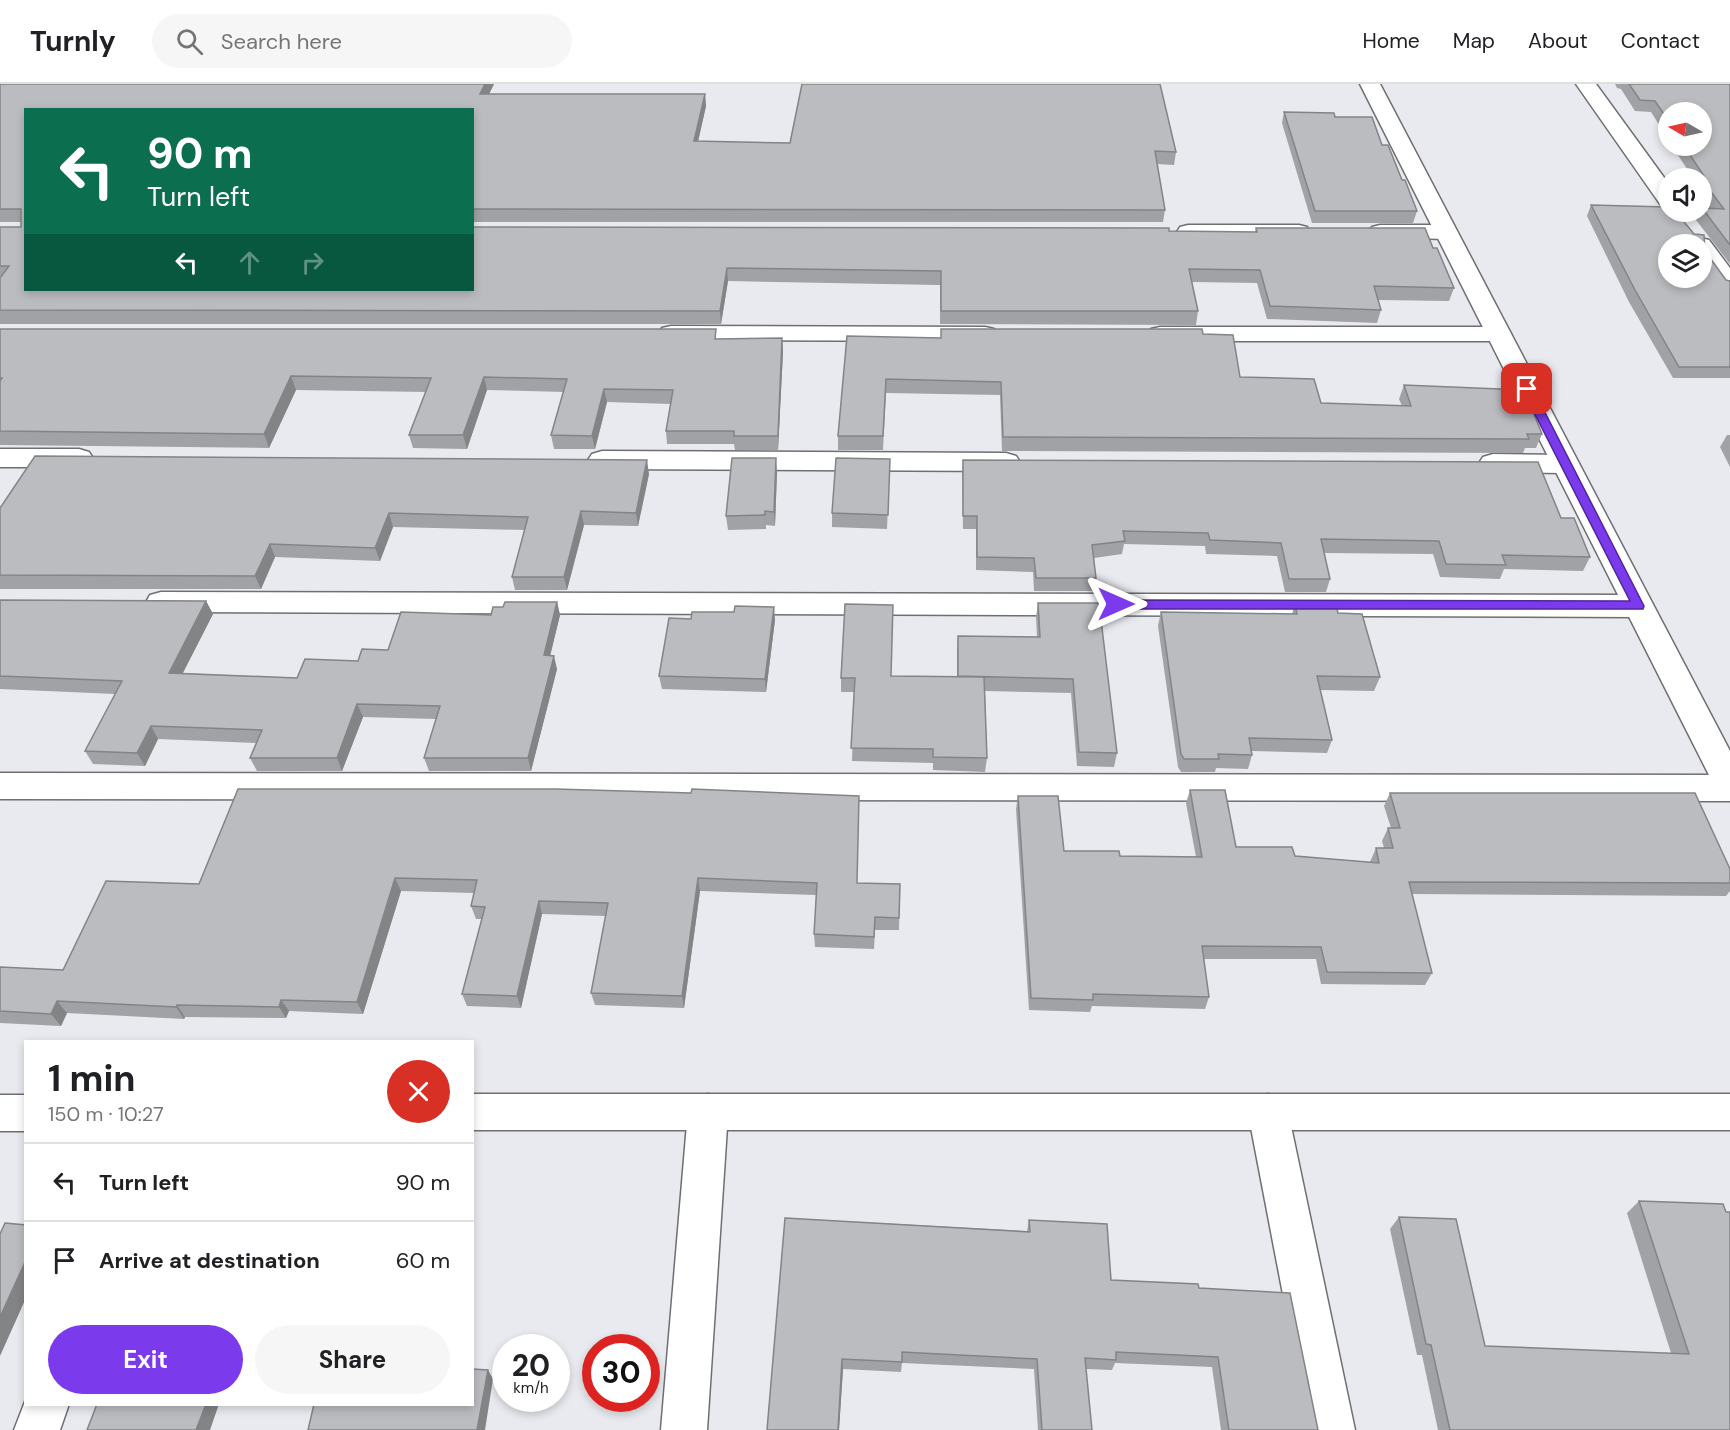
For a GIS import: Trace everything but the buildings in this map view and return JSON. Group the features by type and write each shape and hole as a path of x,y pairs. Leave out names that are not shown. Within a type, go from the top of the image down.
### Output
{"street":[{"path":"1370,84 1730,783"},
{"path":"1586,84 1658,185"},
{"path":"1690,230 1730,285"},
{"path":"1161,232 1316,232"},
{"path":"1363,232 1446,232"},
{"path":"647,333 1007,333"},
{"path":"1139,333 1498,333"},
{"path":"0,458 108,459"},
{"path":"574,460 1028,462"},
{"path":"1470,463 1565,464"},
{"path":"132,601 1638,606"},
{"path":"0,786 1730,788"},
{"path":"474,1112 1730,1112"},
{"path":"684,1430 708,1112"},
{"path":"1268,1112 1332,1430"},
{"path":"0,1113 24,1113"},
{"path":"37,1430 45,1406"}],"route":[{"path":"1116,604 1638,606 1527,389"}]}
